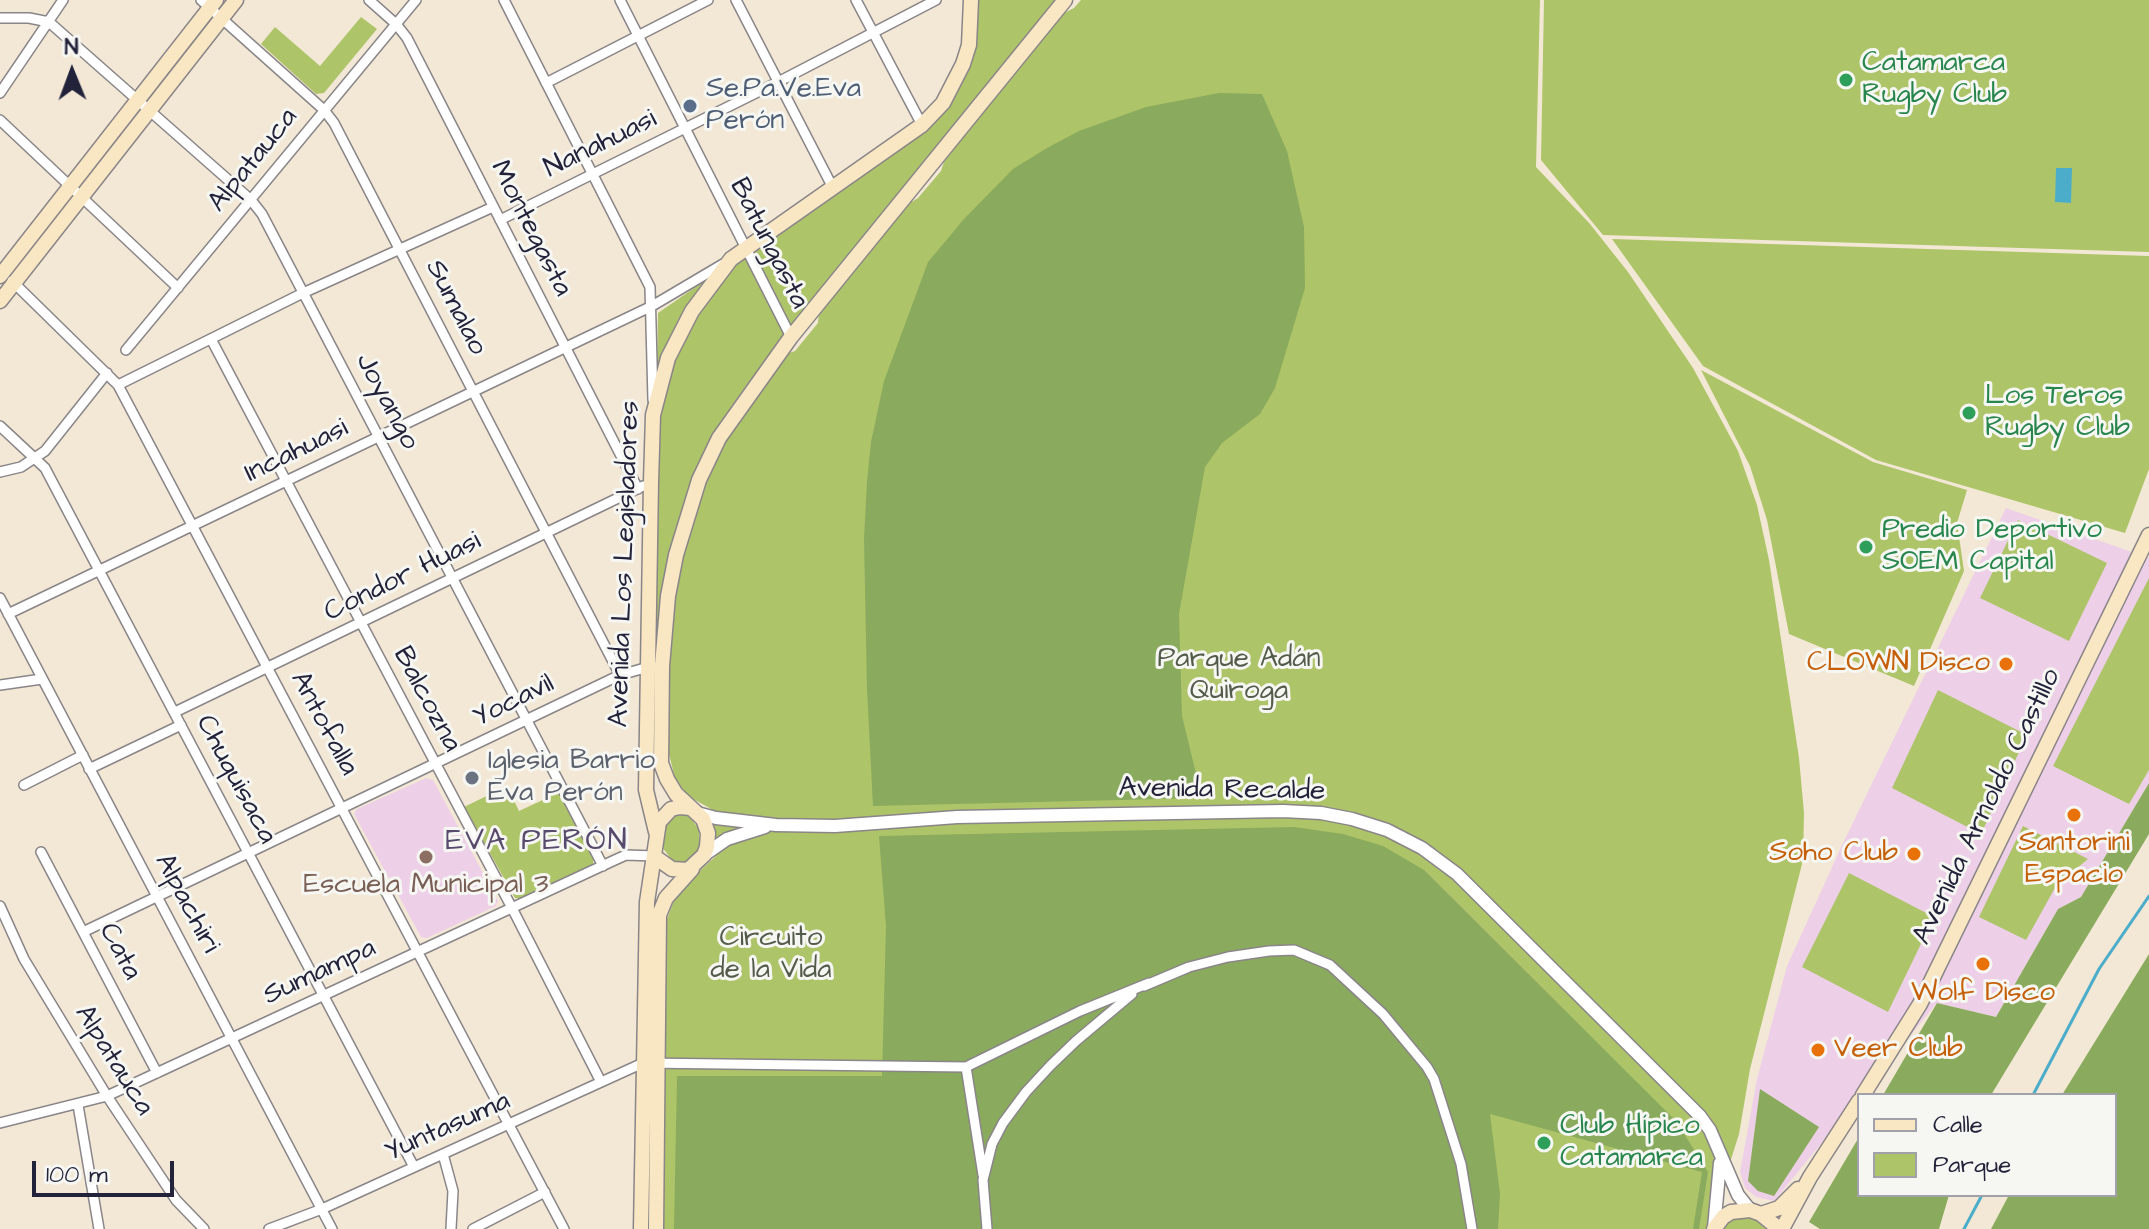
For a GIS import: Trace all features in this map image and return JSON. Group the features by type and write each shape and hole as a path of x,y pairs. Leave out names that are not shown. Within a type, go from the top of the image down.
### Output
{"main road":[{"path":"0,301 4,276 70,186 212,7 236,0"},
{"name":"Avenida Los Legisladores","path":"694,810 671,787 661,763 644,486 660,381 692,311 731,259 922,125 943,103 963,64 972,24 971,0"},
{"name":"Avenida Los Legisladores","path":"656,832 646,790 655,666 676,555 699,480 719,438 791,337 1065,0"},
{"path":"4,276 81,197 150,110 212,7"},
{"name":"Avenida Arnoldo Castillo","path":"1864,1093 1920,1004 2149,535"},
{"path":"641,1229 650,1063 659,915 666,898 704,855 708,833 694,810 676,807 659,822 647,902 650,1063 656,1229"},
{"path":"655,857 677,870 693,868"},
{"path":"1755,1212 1781,1229 1857,1104"},
{"path":"1714,1229 1731,1212 1779,1208 1810,1177"}],"street":[{"path":"0,93 63,0"},
{"name":"Montegasta","path":"369,0 407,38 565,348 644,486"},
{"name":"Alpatauca","path":"126,350 416,0"},
{"path":"504,0 650,287 653,415"},
{"name":"Batungasta","path":"620,0 791,337"},
{"path":"546,83 708,0"},
{"path":"736,0 832,186"},
{"path":"856,0 922,125"},
{"name":"Nanahuasi","path":"500,220 936,0"},
{"name":"Sumalao","path":"212,7 324,110 334,123 620,675"},
{"path":"0,18 49,22"},
{"name":"Joyango","path":"49,22 251,200 262,214 603,866"},
{"path":"0,120 178,288"},
{"path":"118,385 303,293 493,207"},
{"name":"Incahuasi","path":"8,614 652,306 731,259"},
{"name":"Antofalla","path":"4,276 118,385 564,1229"},
{"name":"Balcozna","path":"211,339 601,1082"},
{"path":"0,472 21,467 45,451 107,373"},
{"name":"Chuquisaca","path":"0,426 45,468 414,1167"},
{"name":"Condor Huasi","path":"175,712 644,486"},
{"name":"Alpachiri","path":"0,598 332,1229"},
{"name":"Yocavil","path":"83,932 620,675 655,666"},
{"path":"0,685 42,679"},
{"path":"89,769 181,725"},
{"path":"24,785 83,755"},
{"name":"Avenida Recalde","path":"694,810 728,820 835,826 957,817 1283,811 1352,819 1387,830 1422,848 1457,874 1700,1116 1710,1130 1738,1195 1755,1212"},
{"name":"Avenida Recalde","path":"704,855 737,835 776,825"},
{"name":"Cata","path":"41,852 157,1073"},
{"name":"Sumampa","path":"0,1123 107,1096 626,855 655,857"},
{"name":"Alpatauca","path":"0,906 24,959 107,1096 176,1200 204,1229"},
{"path":"650,1063 966,1067 1080,1011 1149,983 1215,960 1294,950 1330,965 1383,1014 1427,1067 1434,1079 1461,1164 1472,1229"},
{"path":"983,1180 992,1144 1026,1092 1076,1041 1149,983"},
{"name":"Yuntasuma","path":"269,1229 322,1209 601,1082 650,1063"},
{"path":"966,1067 987,1229"},
{"path":"78,1105 99,1229"},
{"path":"443,1154 453,1191 451,1229"},
{"name":"Avenida Recalde","path":"1714,1229 1720,1156"},
{"path":"473,1229 545,1192"}],"shaded area":[{"path":"2006,508 2149,558 2149,783 2081,897 2058,909 1996,1017 1937,1003 1863,1093 1857,1093 1857,1100 1774,1201 1756,1197 1745,1188 1740,1172 1757,1079 1787,966 1843,843"},
{"name":"Escuela Municipal 3","path":"426,778 433,780 498,901 496,906 427,938 421,937 354,814 357,809"}],"green space":[{"path":"977,0 1060,0 778,343 738,397 694,478 680,515 670,554 655,654 656,482 660,416 672,361 695,316 735,265 755,247 946,107 968,68 975,47"},
{"name":"Parque Adán Quiroga","path":"1081,0 1540,0 1536,167 1590,224 1628,272 1693,368 1738,451 1757,505 1769,560 1799,758 1804,813 1803,860 1750,1069 1739,1134 1709,1229 662,1229 666,922 674,900 716,856 713,810 688,796 675,778 668,750 668,667 673,613 693,515 709,473 736,423 783,355 795,351 818,323 819,312 908,204 918,198 941,171 961,139 1062,14"},
{"name":"Catamarca Rugby Club","path":"1544,0 2149,0 2149,252 1603,235 1541,160"},
{"path":"361,17 377,29 324,93 316,94 261,44 275,27 320,66"},
{"path":"1219,93 1262,94 1287,151 1304,227 1305,288 1275,388 1260,414 1222,443 1205,467 1179,614 1182,716 1202,798 873,806 864,539 871,442 884,381 928,262 964,219 1013,169 1047,148 1079,131 1146,107"},
{"name":"Los Teros Rugby Club","path":"1612,239 2149,256 2149,469 2125,533 1876,460 1703,366"},
{"path":"710,277 662,356 657,370 658,313"},
{"name":"Predio Deportivo SOEM Capital","path":"1701,370 1873,462 1967,490 1957,523 1964,571 1914,686 1789,634 1767,520 1750,466"},
{"path":"2018,520 2107,563 2069,641 1980,598"},
{"path":"2149,578 2149,770 2129,804 2053,766"},
{"path":"1938,690 2027,735 1981,834 1892,788"},
{"path":"2149,783 2149,834 1992,1093 1884,1093 1937,1003 1996,1017 2058,909 2081,897"},
{"path":"507,786 519,811 560,792 594,855 593,864 524,898 515,898 464,807"},
{"path":"675,814 688,815 699,829 699,850 691,861 684,863 672,860 662,847 664,826"},
{"path":"2023,826 2088,859 2056,886 2026,940 1979,917"},
{"path":"1294,827 1343,834 1383,846 1424,870 1676,1121 1708,1172 1699,1229 1693,1229 1702,1172 1490,1114 1500,1194 1498,1229 674,1229 677,1076 882,1076 886,926 879,836"},
{"path":"1849,873 1934,917 1888,1012 1802,967"},
{"path":"2149,954 2149,1229 1991,1229 2008,1197 2117,1197 2117,1093 2063,1093"},
{"path":"1760,1089 1819,1127 1774,1196 1758,1191 1748,1181"},
{"path":"1857,1140 1857,1197 1948,1197 1939,1229 1820,1229 1809,1222"},
{"path":"1743,1216 1759,1221 1766,1229 1720,1229 1727,1221"}],"water":[{"path":"2056,168 2072,168 2071,203 2055,202"}],"waterway":[{"path":"2034,1093 2099,969 2149,896"},
{"path":"1964,1229 1981,1197"}],"place":[{"name":"Catamarca Rugby Club","path":"1846,80"},
{"name":"Se.Pa.Ve.Eva Perón","path":"690,106"},
{"name":"Los Teros Rugby Club","path":"1969,413"},
{"name":"Predio Deportivo SOEM Capital","path":"1866,547"},
{"name":"CLOWN Disco","path":"2006,664"},
{"name":"Iglesia Barrio Eva Perón","path":"472,778"},
{"name":"Santorini Espacio","path":"2074,815"},
{"name":"Soho Club","path":"1914,854"},
{"name":"Escuela Municipal 3","path":"426,857"},
{"name":"Wolf Disco","path":"1983,964"},
{"name":"Veer Club","path":"1818,1050"},
{"name":"Club Hípico Catamarca","path":"1544,1143"}],"district":[{"name":"EVA PERÓN","path":"537,843"}],"park label":[{"name":"Circuito de la Vida","path":"771,955"}]}
